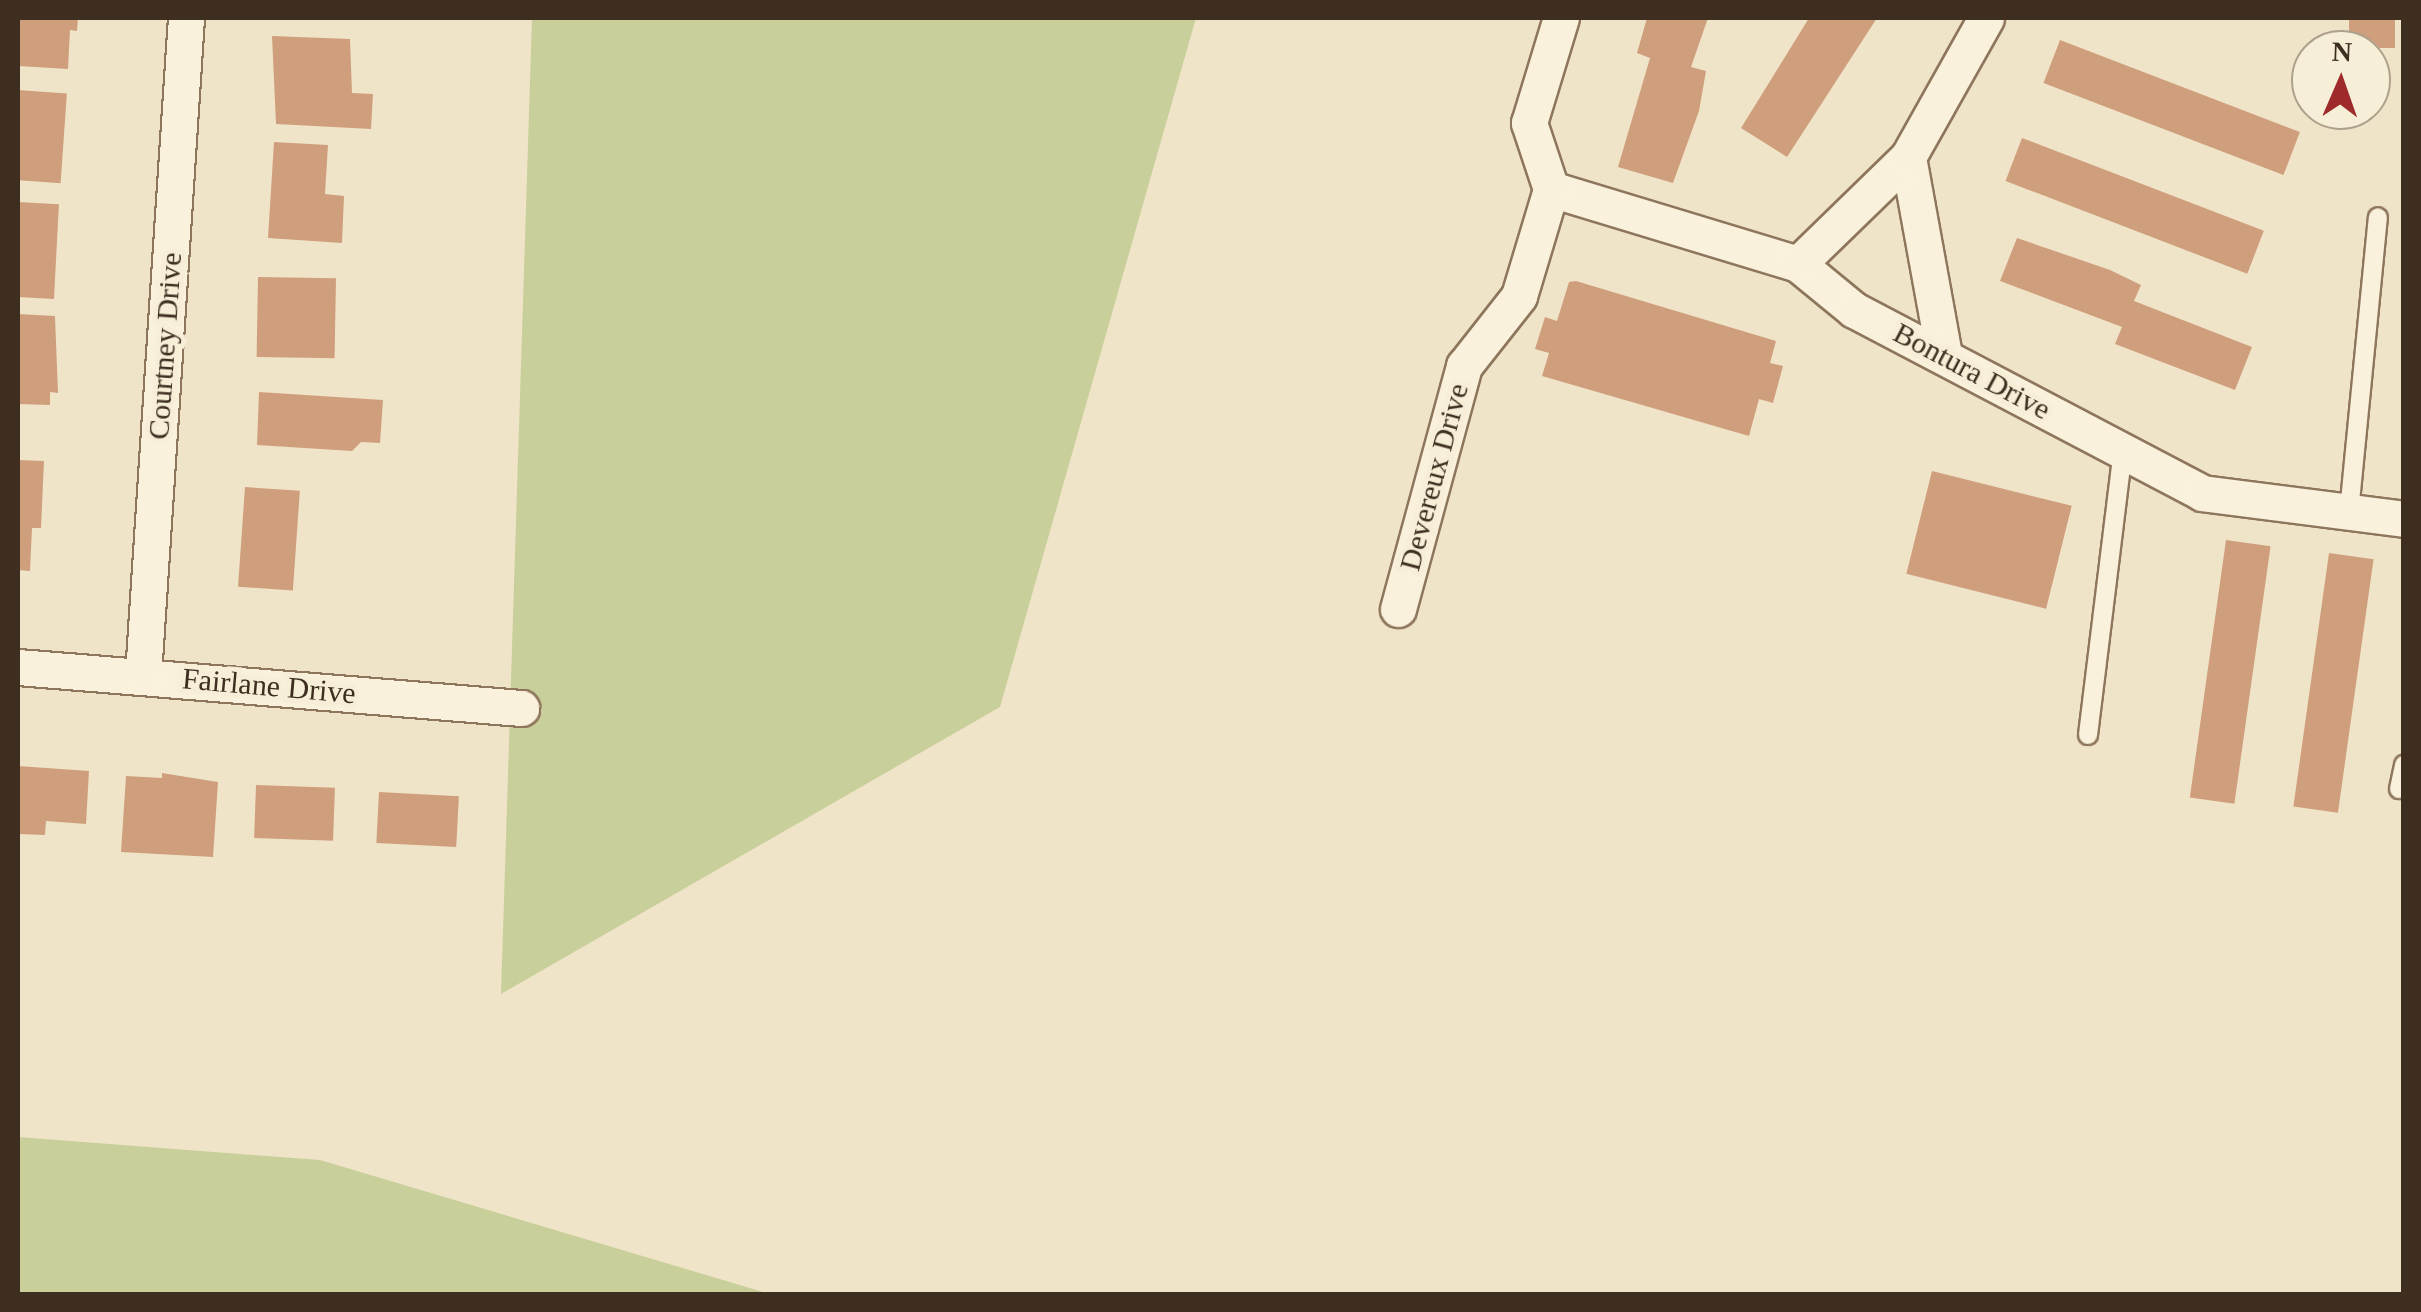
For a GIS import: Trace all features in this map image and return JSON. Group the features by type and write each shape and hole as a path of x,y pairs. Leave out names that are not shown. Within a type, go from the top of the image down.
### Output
{"street":[{"name":"Courtney Drive","path":"143,675 186,18"},
{"path":"1551,189 1529,123 1561,18"},
{"path":"1798,264 1908,158 1986,18"},
{"path":"1908,158 1944,355"},
{"name":"Bontura Drive","path":"1551,189 1798,264 1854,310 2202,493 2404,519"},
{"name":"Devereux Drive","path":"1398,609 1464,366 1518,296 1551,189"},
{"name":"Fairlane Drive","path":"18,667 521,708"}],"lane":[{"path":"2349,512 2378,217"},
{"path":"2088,735 2123,450"},
{"path":"2399,790 2404,765"}],"green space":[{"path":"532,18 1196,18 1000,707 501,994"},
{"path":"18,1137 320,1160 770,1294 18,1294"}],"building":[{"path":"18,18 78,18 77,31 70,30 68,69 18,66"},
{"path":"1647,18 1708,18 1691,67 1706,71 1699,111 1673,183 1618,167 1650,58 1637,53"},
{"path":"1809,18 1877,18 1787,157 1741,128"},
{"path":"2349,18 2395,18 2395,48 2391,48 2391,30 2349,30"},
{"path":"272,36 350,39 352,93 373,94 371,129 276,124"},
{"path":"2060,40 2300,132 2283,175 2044,83"},
{"path":"18,90 67,93 61,183 18,180"},
{"path":"2022,138 2264,231 2247,274 2006,181"},
{"path":"274,142 328,145 325,194 344,196 342,243 268,238"},
{"path":"18,202 59,204 54,299 18,297"},
{"path":"2017,238 2110,270 2141,285 2134,301 2252,347 2235,390 2115,344 2122,327 2000,281"},
{"path":"258,277 336,278 335,358 257,357"},
{"path":"1569,282 1776,341 1770,363 1783,366 1773,403 1759,399 1749,436 1542,376 1549,353 1535,349 1545,317 1557,321"},
{"path":"18,314 55,316 58,393 50,392 50,405 18,404"},
{"path":"259,392 383,400 380,443 361,442 352,451 257,445"},
{"path":"18,460 44,461 41,528 32,528 30,571 18,570"},
{"path":"1932,471 2072,506 2046,609 1906,574"},
{"path":"245,487 300,491 293,591 238,587"},
{"path":"2226,540 2271,546 2234,804 2190,797"},
{"path":"2329,553 2374,559 2338,813 2293,807"},
{"path":"18,766 89,771 86,824 46,821 45,835 18,834"},
{"path":"162,773 218,782 213,857 121,852 126,776 162,778"},
{"path":"256,785 335,788 333,841 254,838"},
{"path":"379,792 459,796 456,847 376,843"}]}
